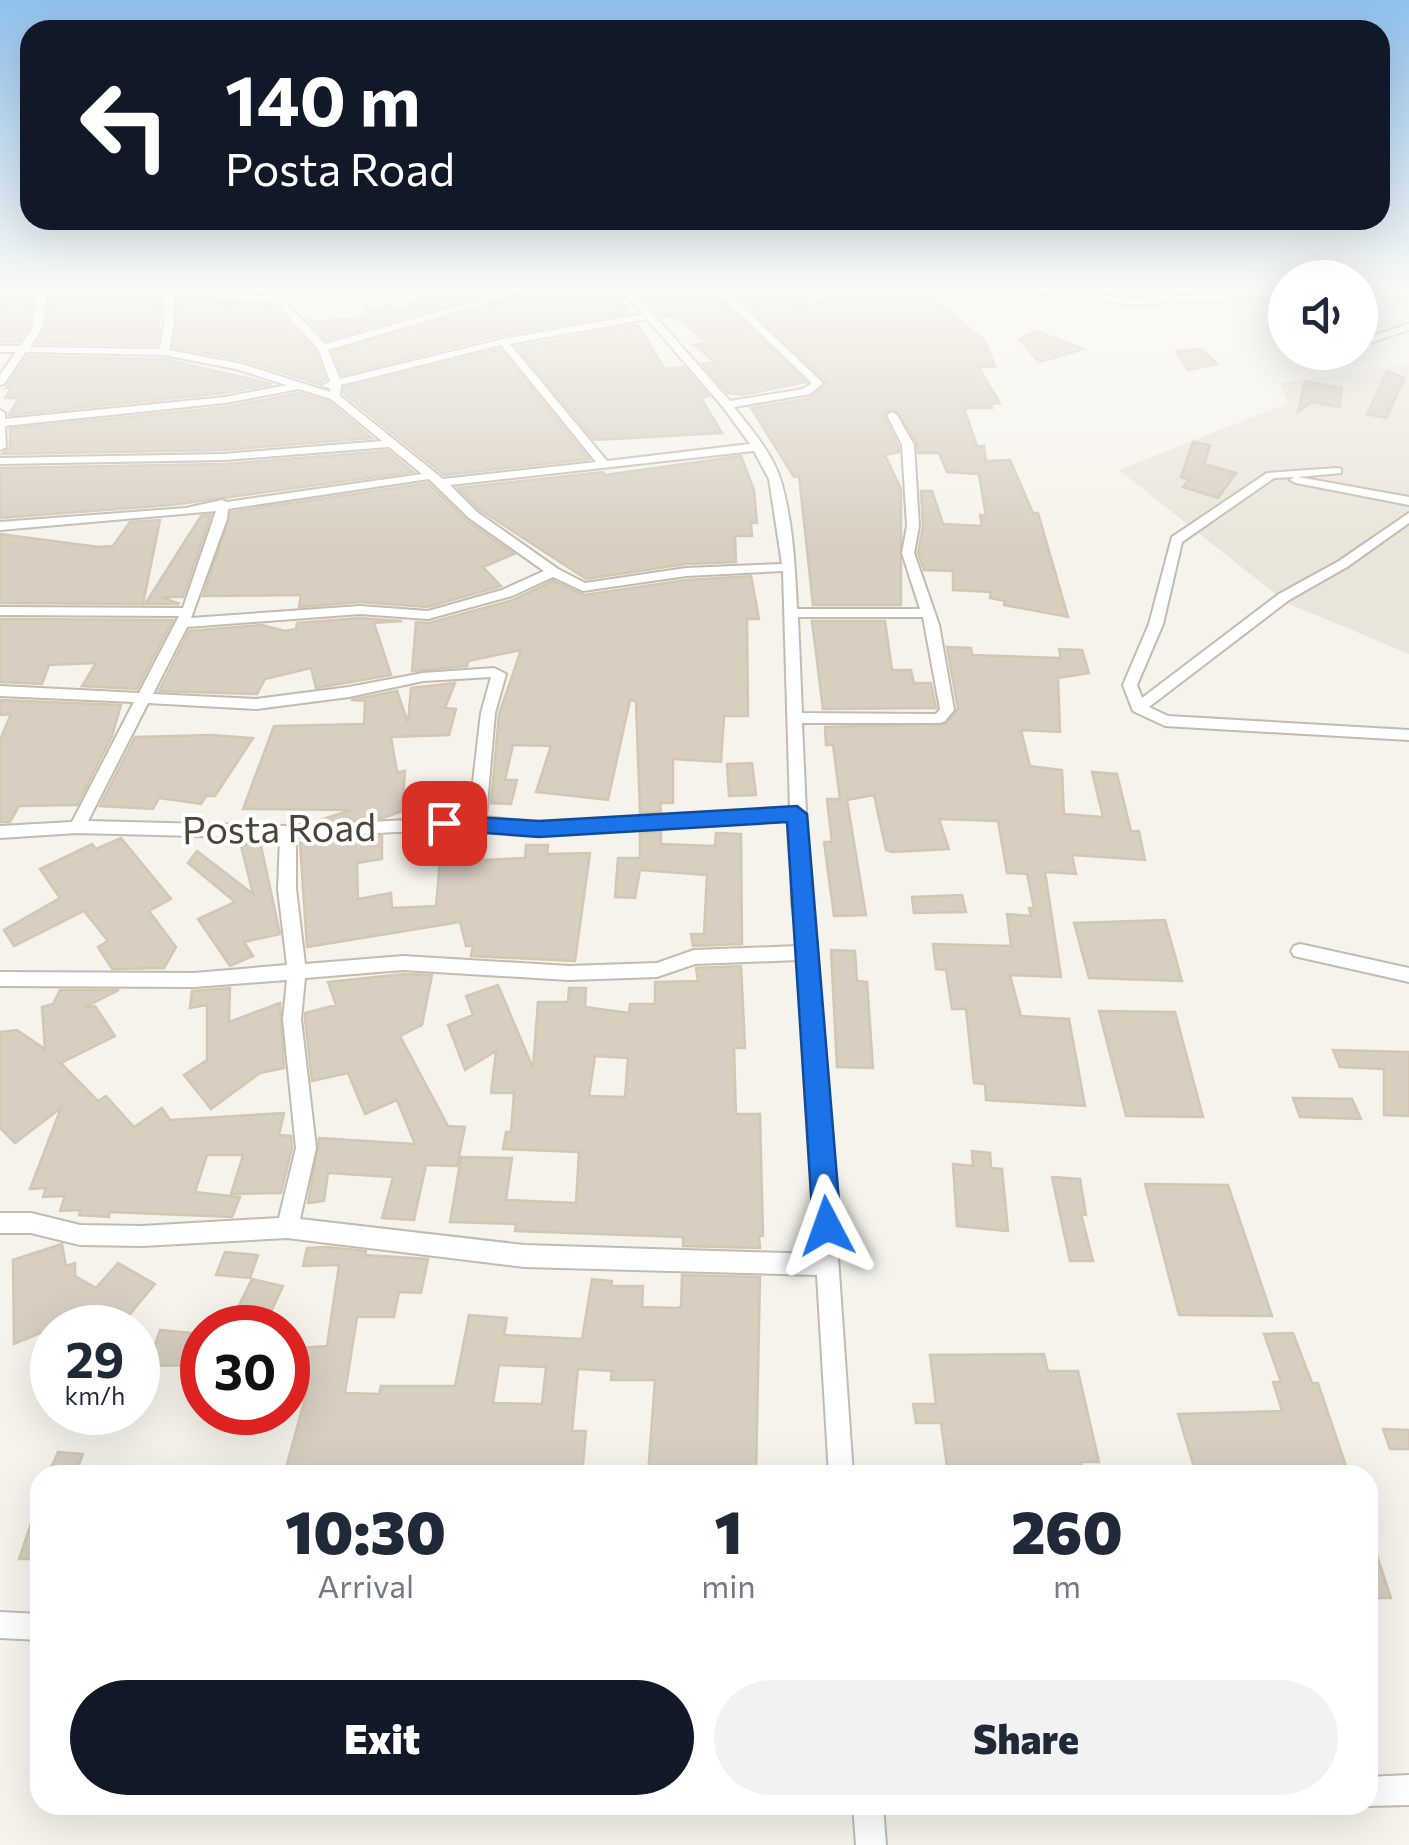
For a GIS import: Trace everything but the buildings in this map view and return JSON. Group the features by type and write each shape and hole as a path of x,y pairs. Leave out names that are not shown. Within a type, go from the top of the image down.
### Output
{"street":[{"path":"263,374 336,397 473,515 552,572 584,587 686,572 789,566"},
{"path":"333,374 336,397"},
{"path":"318,390 372,374"},
{"path":"530,374 604,464"},
{"path":"700,374 758,446 774,479 789,566 797,814 840,1465"},
{"path":"727,405 806,392 818,383 809,374"},
{"path":"0,447 1,419 225,400 300,386"},
{"path":"794,718 940,718 947,710 928,613 908,553 913,526 908,444 892,415"},
{"path":"0,462 242,456 392,443"},
{"path":"0,526 156,515 435,479 758,446"},
{"path":"1337,471 1271,475 1176,540 1156,624 1130,685 1138,708 1165,721 1409,735"},
{"path":"1271,475 1409,501"},
{"path":"77,828 185,618 221,519 222,504"},
{"path":"1138,708 1284,597 1343,564 1409,517"},
{"path":"0,611 185,618 360,610 428,614 507,593 552,572"},
{"path":"789,613 928,613"},
{"path":"0,691 256,704 349,692 422,677 494,672 499,674 488,713 476,822"},
{"name":"Posta Road","path":"0,832 77,828 288,832 476,822 539,829 797,814"},
{"path":"287,1228 306,1148 292,1019 297,971 286,889 288,832"},
{"path":"1300,951 1409,975"},
{"path":"0,979 73,976 126,983 402,963 569,973 657,970 694,956 808,953"},
{"path":"0,1222 80,1235 142,1236 287,1228 524,1256 830,1264"},
{"path":"0,1625 30,1626"},
{"path":"1378,1791 1409,1790"},
{"path":"869,1815 872,1845"}],"shaded area":[{"path":"1340,374 1409,374 1409,654 1287,603 1119,470 1288,403 1280,383"}],"route":[{"path":"444,823 476,822 539,829 797,814 827,1226"}]}
